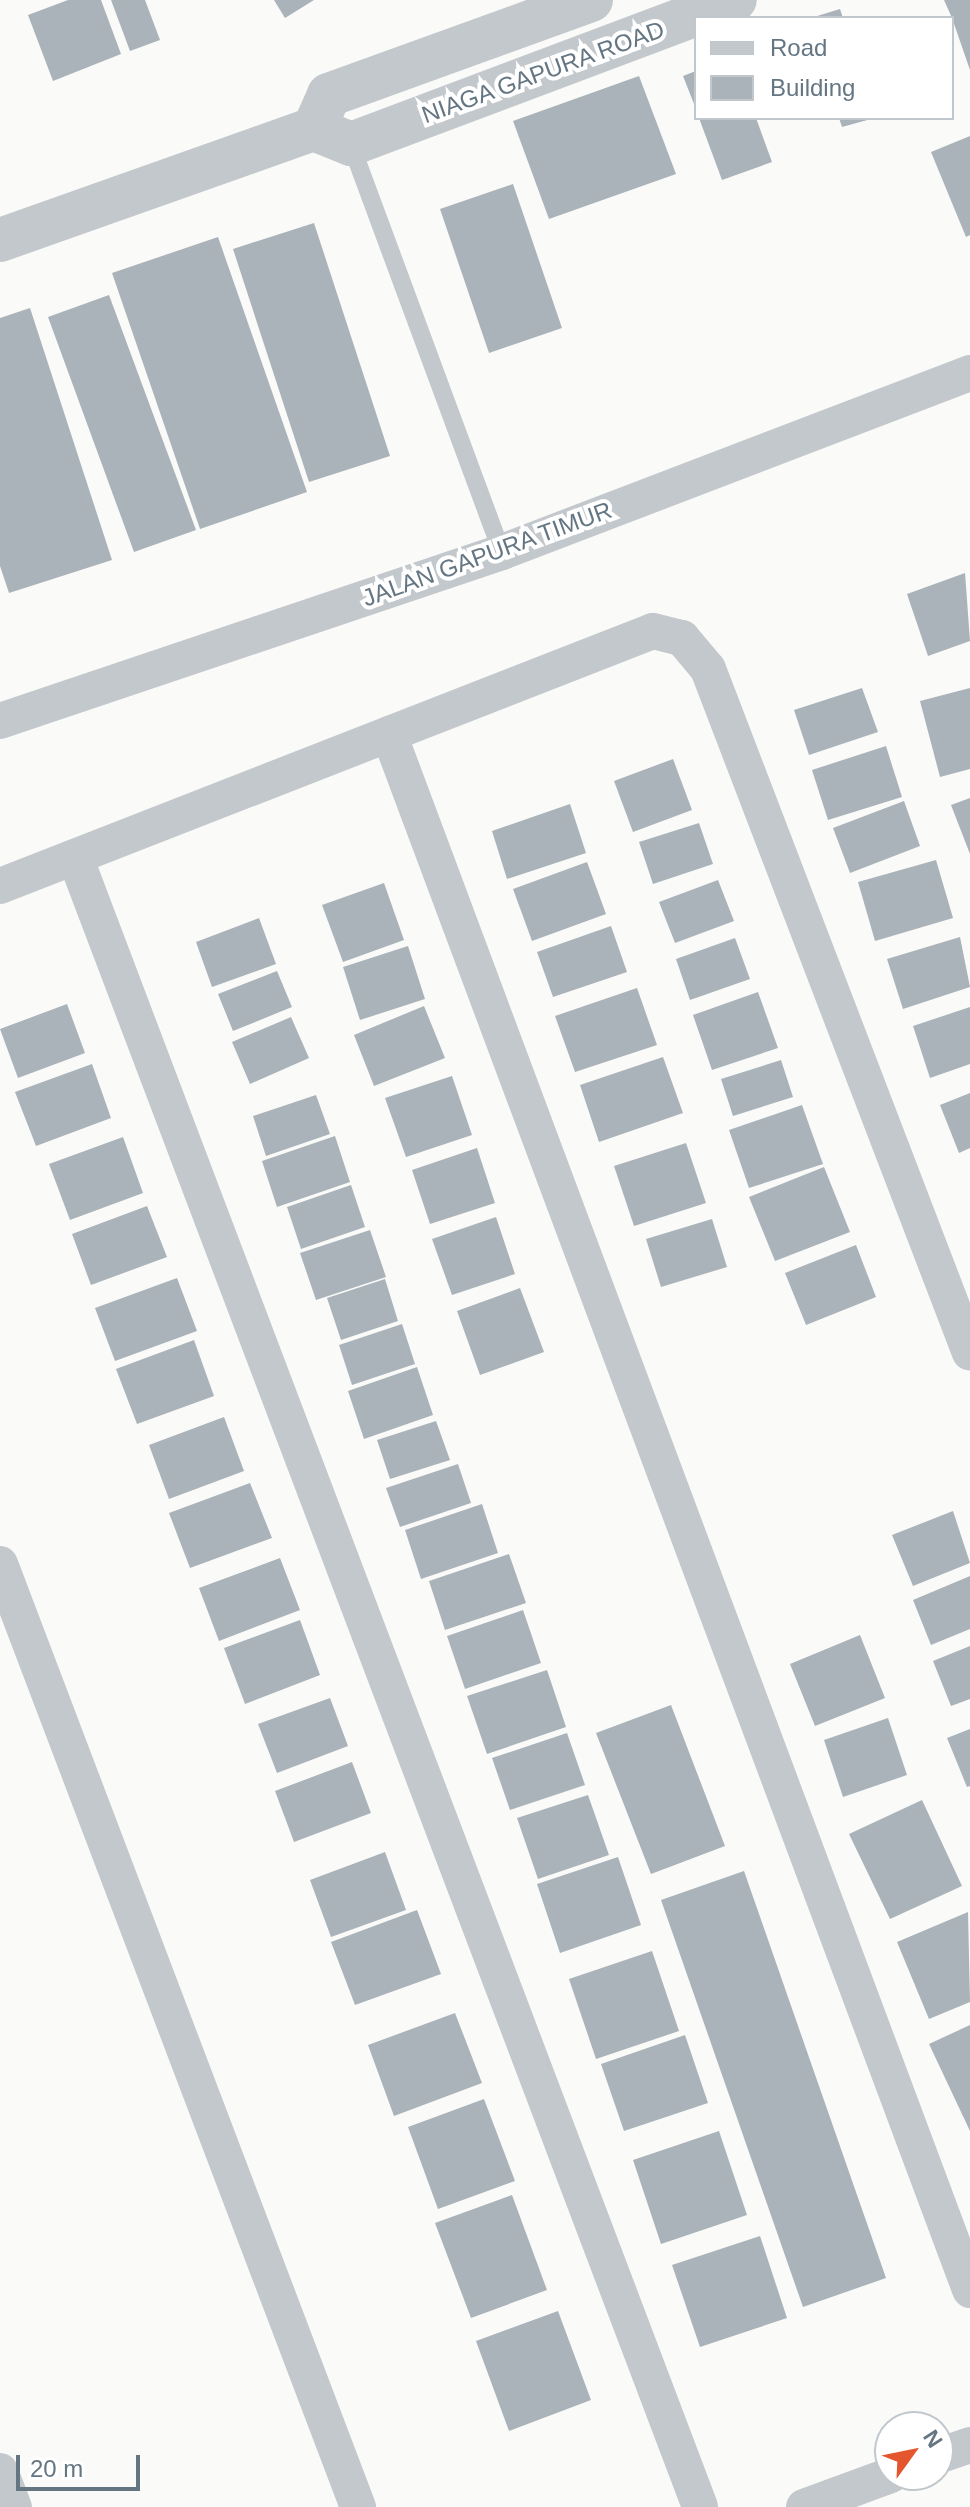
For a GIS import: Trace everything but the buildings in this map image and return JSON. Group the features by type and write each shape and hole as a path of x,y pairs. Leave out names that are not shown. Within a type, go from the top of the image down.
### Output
{"street":[{"path":"0,240 331,123 591,0"},
{"name":"NIAGA GAPURA ROAD","path":"331,123 735,0"},
{"name":"JALAN GAPURA TIMUR","path":"0,721 502,552 970,373"},
{"path":"0,886 653,631 682,638 708,669 970,1353"},
{"path":"389,734 970,2290"},
{"path":"75,857 700,2507"},
{"path":"0,1564 358,2507"},
{"path":"0,2471 14,2507"},
{"path":"804,2507 874,2481"}],"lane":[{"path":"331,123 502,552"}]}
